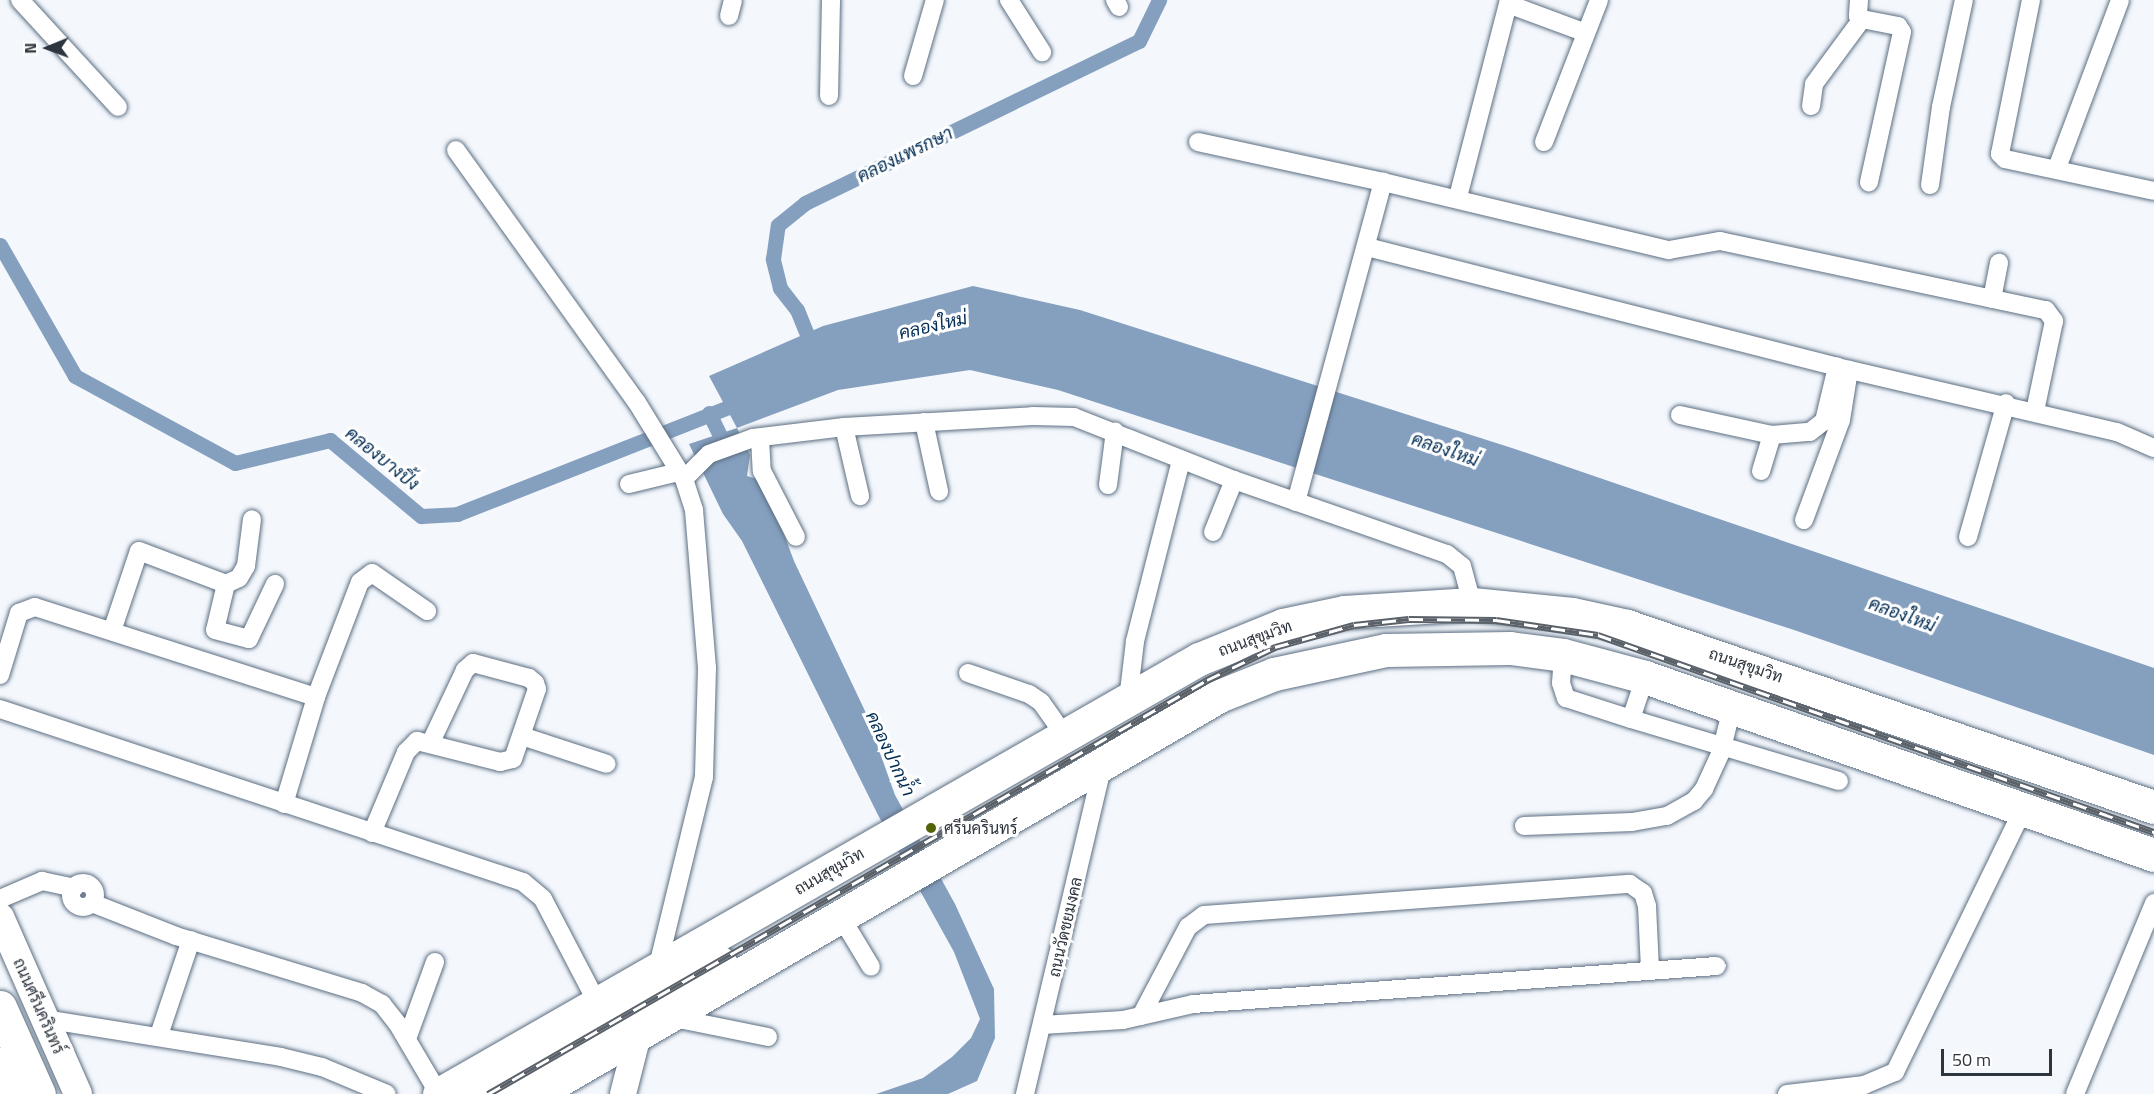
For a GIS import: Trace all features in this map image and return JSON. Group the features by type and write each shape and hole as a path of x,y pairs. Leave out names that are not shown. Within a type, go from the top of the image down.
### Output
{"highway":[{"name":"ถนนสุขุมวิท","path":"535,1094 638,1035 662,994 843,863 1198,659 1284,625 1344,612 1472,604 1562,613 1628,626 2154,807"},
{"name":"ถนนสุขุมวิท","path":"439,1094 598,1004 662,994 839,918 1104,760 1219,696 1274,674 1328,660 1386,650 1445,646 1563,655 1645,676 2023,810 2153,851"},
{"path":"489,1094 662,994"},
{"path":"0,1007 21,1093"}],"main road":[{"name":"ถนนศรีนครินทร์","path":"0,917 44,1019 69,1087"},
{"path":"0,1062 21,1093"}],"street":[{"path":"20,0 118,107"},
{"path":"829,96 831,0"},
{"path":"913,75 935,0"},
{"path":"1009,0 1042,52"},
{"path":"1544,142 1599,0"},
{"path":"1859,0 1857,10 1862,19 1898,26 1902,32 1869,182"},
{"path":"1930,185 1941,108 1964,0"},
{"path":"2031,0 1998,148 2005,159 2057,168 2154,191"},
{"path":"2057,168 2120,0"},
{"path":"1458,197 1508,2 1586,33"},
{"path":"1811,106 1814,84 1862,19"},
{"path":"1198,142 1458,197 1669,250 1720,241 1992,298 2052,314 2054,321 2035,411"},
{"path":"456,150 642,411 682,471 699,531 707,668 706,733 704,777 662,994 768,1037"},
{"path":"1296,502 1383,182"},
{"path":"1367,247 1843,368 2035,411 2117,432 2154,448"},
{"path":"1992,298 1999,263"},
{"path":"1680,415 1772,435 1798,435 1820,428 1843,368"},
{"path":"1804,520 1841,420 1843,368"},
{"path":"1968,537 2006,404"},
{"path":"629,484 682,471 710,454 756,438 844,427 1060,415 1115,431 1234,480 1457,559 1472,604"},
{"path":"924,422 939,491"},
{"path":"844,427 860,496"},
{"path":"1108,484 1115,431"},
{"path":"1761,471 1772,435"},
{"path":"756,438 762,471 795,537"},
{"path":"1128,700 1135,640 1181,460"},
{"path":"1213,532 1234,480"},
{"path":"112,631 140,551 226,584 238,578 246,566 252,519"},
{"path":"284,804 316,697 354,592 366,576 372,573 427,611"},
{"path":"226,584 215,630 249,639 275,584"},
{"path":"0,675 23,610 35,607 316,697"},
{"path":"1563,655 1561,683 1566,698 1839,781"},
{"path":"372,833 406,752 417,741 431,742 507,763 522,736 536,683 530,678 473,663 465,670 431,742"},
{"path":"968,673 1029,694 1041,702 1065,736"},
{"path":"1631,719 1645,676"},
{"path":"1524,826 1632,822 1667,816 1694,801 1704,789 1722,745 1732,708"},
{"path":"0,709 523,882 543,899 598,1004"},
{"path":"522,736 607,764"},
{"name":"ถนนวัดชยมงคล","path":"1025,1094 1104,760"},
{"path":"1786,1094 1864,1085 1895,1072 2023,810"},
{"path":"0,899 42,880 74,888 85,883 92,887 92,903 191,940 362,993 382,1004 407,1039 439,1094"},
{"path":"1141,1016 1188,927 1204,915 1493,897 1630,884 1643,893 1647,906 1650,970"},
{"path":"2075,1094 2154,903"},
{"path":"839,918 871,967"},
{"path":"159,1035 191,940"},
{"path":"407,1039 435,962"},
{"path":"1042,1025 1141,1016 1193,1004 1717,966"},
{"path":"44,1019 159,1035 291,1059 355,1079 387,1094"},
{"path":"623,1094 638,1035"}],"water":[{"name":"คลองใหม่","path":"973,286 1080,310 1515,449 2154,668 2154,755 1797,631 1058,390 970,370 838,390 737,428 709,376 823,326"},
{"path":"737,428 750,455 747,476 764,481 794,561 865,711 895,795 955,904 994,989 995,1038 977,1081 948,1094 876,1094 923,1078 952,1057 971,1038 980,1019 954,952 878,815 742,541 723,514 689,444"}],"waterway":[{"name":"คลองแพรกษา","path":"806,332 797,310 780,288 773,259 778,225 805,203 1139,41 1159,0"},
{"name":"คลองบางปิ้ง","path":"0,245 75,376 235,463 330,440 421,516 457,514 744,401"},
{"name":"คลองปากน้ำ","path":"709,413 728,452"}],"railway":[{"path":"488,1094 1207,680 1275,647 1354,625 1409,619 1496,620 1598,635 2154,832"}],"place":[{"name":"ศรีนครินทร์","path":"931,828"}]}
